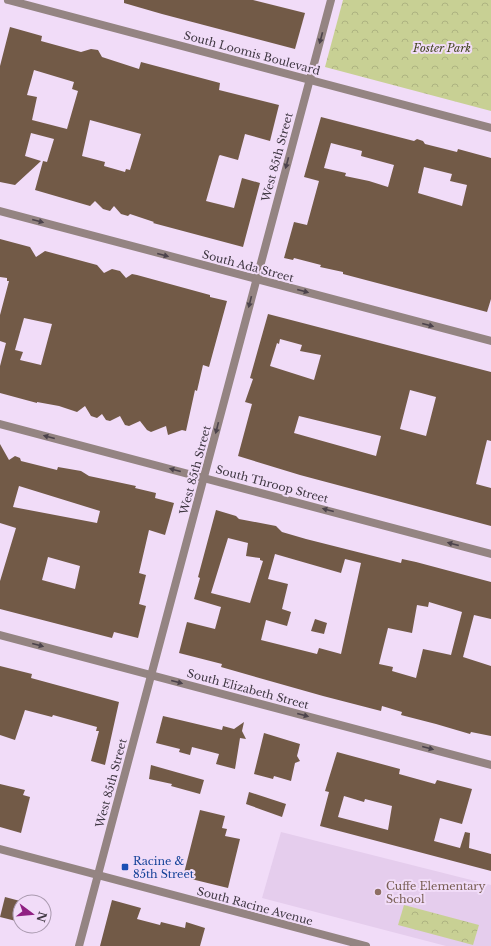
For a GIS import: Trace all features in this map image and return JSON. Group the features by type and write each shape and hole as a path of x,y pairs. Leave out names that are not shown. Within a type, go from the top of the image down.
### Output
{"street":[{"name":"South Loomis Boulevard","path":"8,0 491,128"},
{"name":"West 85th Street","path":"79,946 205,478 256,279 331,0"},
{"name":"South Ada Street","path":"0,211 491,341"},
{"name":"South Throop Street","path":"0,424 491,554"},
{"name":"South Elizabeth Street","path":"0,635 491,765"},
{"name":"South Racine Avenue","path":"0,850 366,946"}],"shaded area":[{"name":"Cuffe Elementary School","path":"281,832 491,885 491,946 446,946 262,898"}],"green space":[{"name":"Foster Park","path":"343,0 491,0 491,111 325,67"},
{"path":"404,905 479,925 473,945 398,925"}],"building":[{"path":"124,0 253,0 305,13 295,49 162,14 124,3"},
{"path":"10,27 42,36 41,41 81,52 91,49 98,50 102,57 139,69 141,62 220,83 219,90 279,105 270,141 245,134 238,160 219,156 206,201 234,208 242,178 260,183 243,247 153,223 154,222 130,214 128,216 121,214 114,206 110,211 103,209 95,201 90,206 35,190 43,161 47,162 54,139 31,133 25,156 41,161 15,185 0,182 0,66","holes":["34,70 74,82 72,89 78,91 67,129 32,120 37,97 27,95","90,120 141,134 130,170 126,169 125,172 104,166 105,162 82,156"]},
{"path":"321,117 414,141 417,139 423,141 425,144 457,152 458,149 491,158 491,299 487,312 343,274 343,272 320,267 321,265 294,258 293,260 284,258 294,222 307,225 319,181 304,177","holes":["331,143 362,151 361,156 394,165 388,187 345,176 346,173 324,168","424,167 452,174 450,181 467,185 462,206 418,193"]},
{"path":"0,239 30,247 36,257 45,251 97,265 104,273 112,269 120,271 126,278 132,274 137,275 227,301 209,367 203,365 197,391 195,390 186,431 182,430 168,435 166,426 151,432 147,430 140,421 129,426 125,425 120,416 110,421 106,420 102,414 97,418 91,416 85,406 77,412 59,406 37,403 0,393 0,366 6,343 0,341 0,315 9,281 7,281 7,278 0,277","holes":["24,318 52,324 41,365 20,360 23,352 15,350"]},
{"path":"268,314 491,372 491,441 487,440 476,484 491,488 491,526 300,475 238,456 252,404 245,402 253,379 250,378","holes":["280,339 302,345 300,351 321,355 314,380 270,366 277,343 279,344","410,390 436,397 426,436 400,429","299,416 381,436 376,456 294,433"]},
{"path":"0,444 9,460 15,456 20,458 21,461 57,470 58,467 81,471 89,476 136,486 135,488 156,493 155,498 174,503 165,535 149,530 139,573 146,575 139,604 146,606 138,638 114,632 112,638 0,609 0,581 16,528 0,523","holes":["19,486 100,511 97,523 13,507","48,557 80,566 75,589 42,580"]},
{"path":"216,510 236,516 239,519 276,526 282,532 306,539 401,563 402,559 416,562 491,582 491,619 474,615 463,657 491,666 491,736 471,732 470,734 401,715 402,712 382,706 381,711 323,696 221,667 222,664 179,653 187,622 215,629 221,607 194,599 200,578 198,577","holes":["228,538 248,543 246,556 260,558 260,560 263,561 250,603 211,593","275,554 341,573 345,559 361,563 341,654 319,648 317,654 261,640 266,620 287,626 291,612 282,609 288,584 268,579","429,602 462,612 451,655 423,649 416,678 392,671 393,667 379,664 388,628 412,633 417,605 428,607"]},
{"path":"315,619 327,623 324,634 311,631"},
{"path":"0,666 32,674 31,678 119,702 105,765 91,761 99,731 96,731 97,727 53,715 52,717 25,710 15,740 0,735"},
{"path":"163,716 222,730 223,726 234,729 244,722 242,731 246,739 240,738 235,769 216,764 219,754 192,747 190,755 179,752 180,749 156,743"},
{"path":"264,733 300,744 297,756 300,761 295,763 291,781 274,776 273,779 254,774"},
{"path":"337,752 400,769 399,774 435,784 437,780 472,789 462,824 440,818 434,841 460,848 465,832 470,833 469,848 491,854 491,871 320,826 329,792 325,791","holes":["344,796 364,802 365,799 392,806 388,830 338,817"]},
{"path":"151,765 204,780 200,794 171,786 172,784 149,779"},
{"path":"0,784 25,790 23,795 30,797 21,833 0,827"},
{"path":"249,792 286,804 282,817 246,804"},
{"path":"200,810 225,816 222,828 227,829 225,836 240,839 228,888 183,877"},
{"path":"5,897 12,899 12,920 0,917"},
{"path":"112,900 141,908 137,919 160,925 161,922 185,928 186,922 205,928 200,946 100,946"}],"place":[{"name":"Racine & 85th Street","path":"125,867"},
{"name":"Cuffe Elementary School","path":"378,892"}]}
